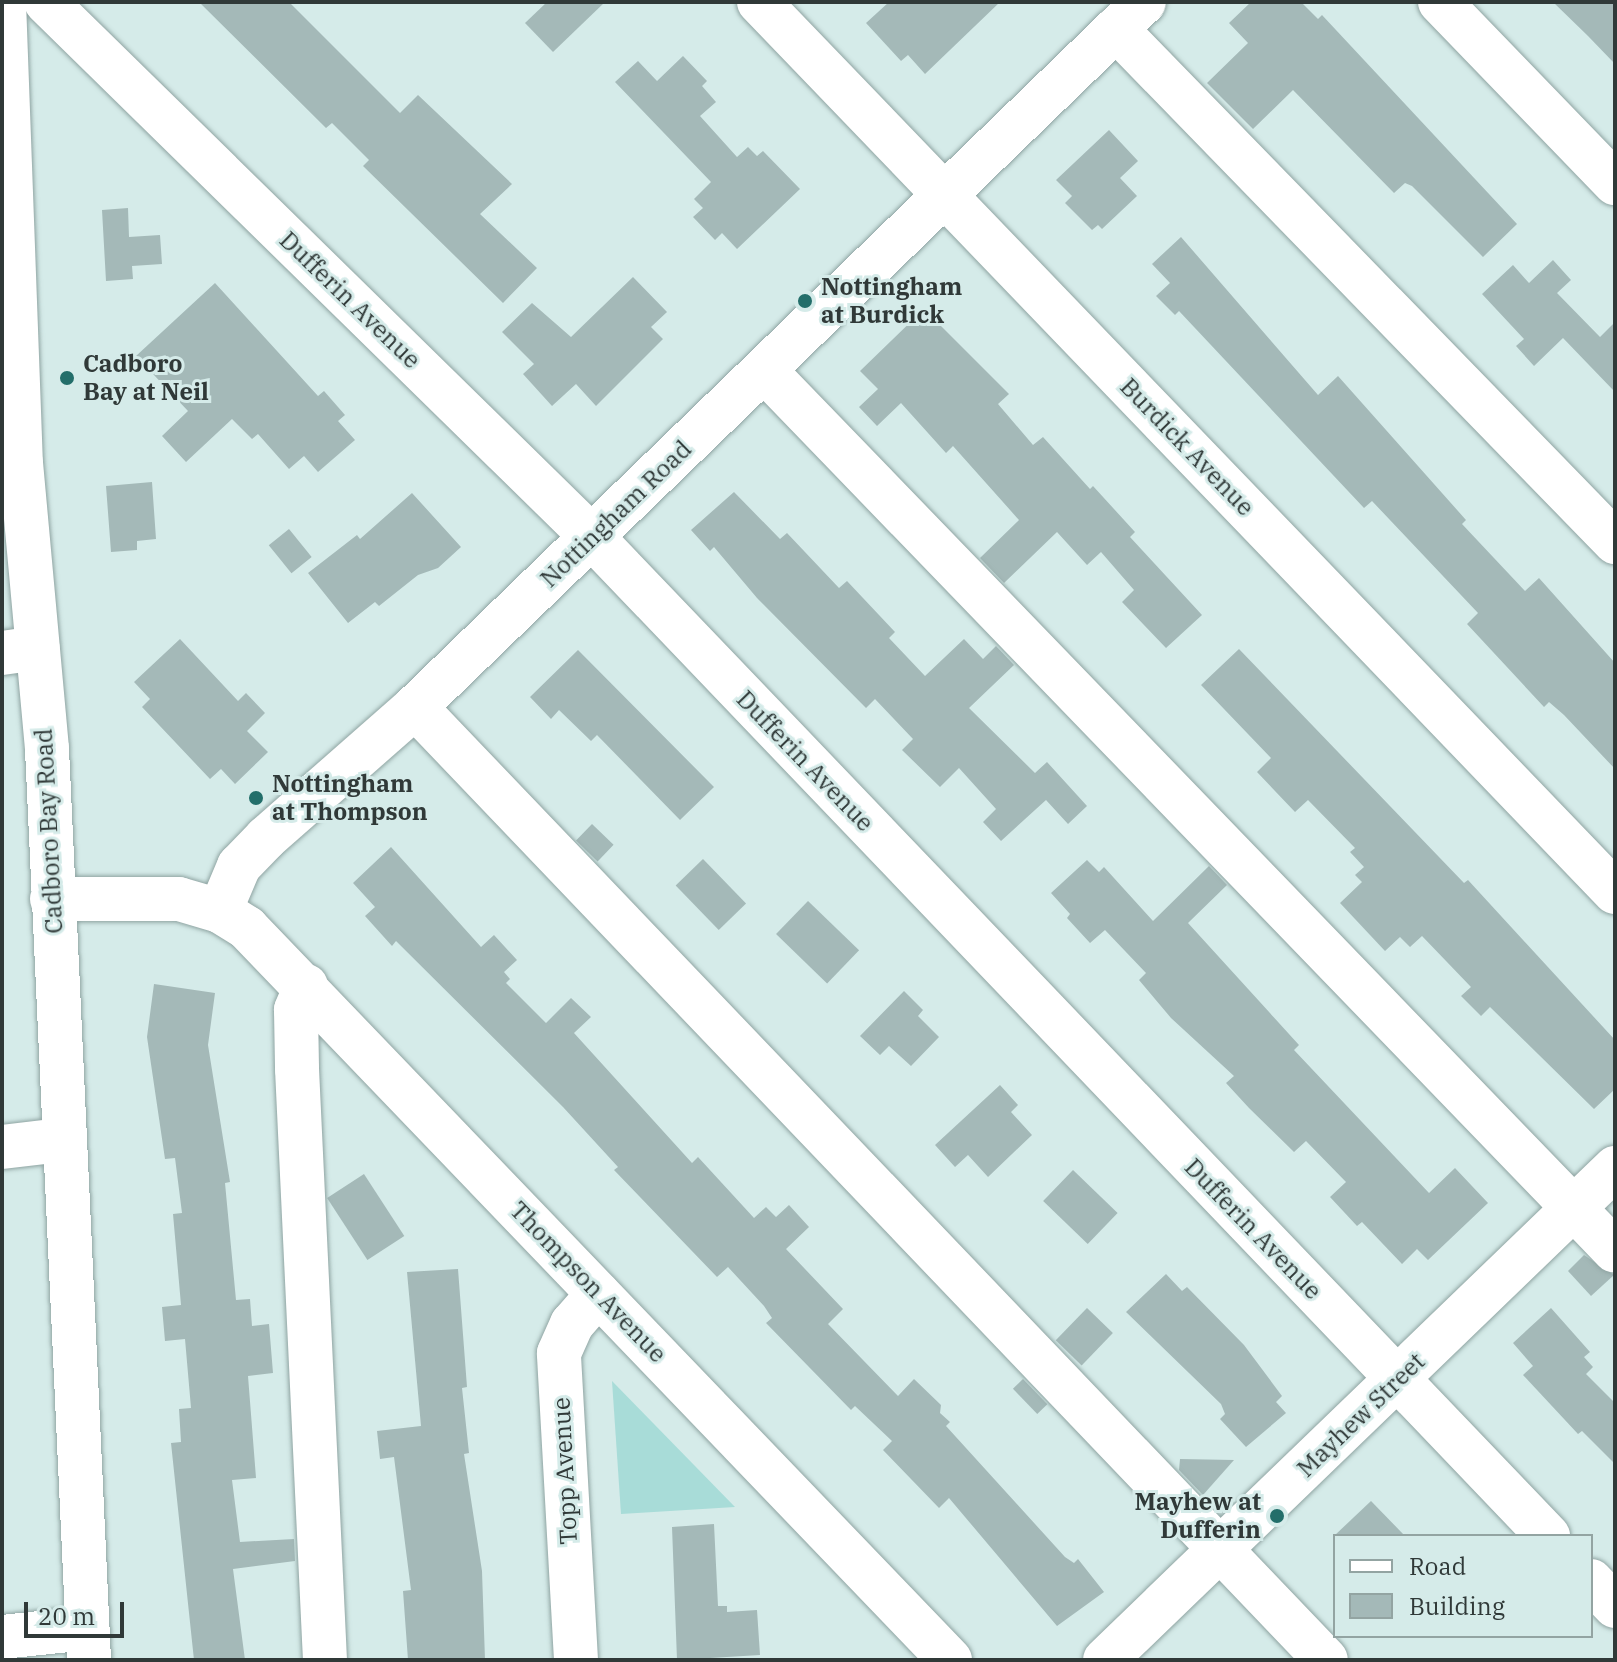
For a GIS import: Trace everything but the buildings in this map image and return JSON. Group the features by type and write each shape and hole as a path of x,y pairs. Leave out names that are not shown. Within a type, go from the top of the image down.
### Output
{"street":[{"name":"Cadboro Bay Road","path":"4,2 21,463 20,650 52,899 88,1644"},
{"name":"Dufferin Avenue","path":"46,2 592,537 1546,1534"},
{"name":"Burdick Avenue","path":"759,2 1615,892"},
{"path":"1440,2 1615,183"},
{"name":"Nottingham Road","path":"220,911 239,866 257,847 415,707 1130,16"},
{"path":"1130,16 1615,542"},
{"path":"765,371 1615,1251"},
{"path":"415,707 1326,1660"},
{"path":"52,899 179,899 220,911"},
{"name":"Thompson Avenue","path":"220,911 247,928 306,986 950,1660"},
{"path":"306,986 296,1010 297,1069 325,1660"},
{"path":"2,1147 62,1140"},
{"name":"Mayhew Street","path":"1105,1660 1222,1551 1615,1168"},
{"name":"Topp Avenue","path":"576,1660 559,1353 572,1324 598,1294"},
{"path":"1593,1583 1615,1606"},
{"path":"2,1637 88,1644"}],"shaded area":[{"path":"612,1381 735,1507 621,1514"}],"place":[{"name":"Nottingham at Burdick","path":"805,301"},
{"name":"Cadboro Bay at Neil","path":"67,378"},
{"name":"Nottingham at Thompson","path":"256,798"},
{"name":"Mayhew at Dufferin","path":"1277,1516"}]}
